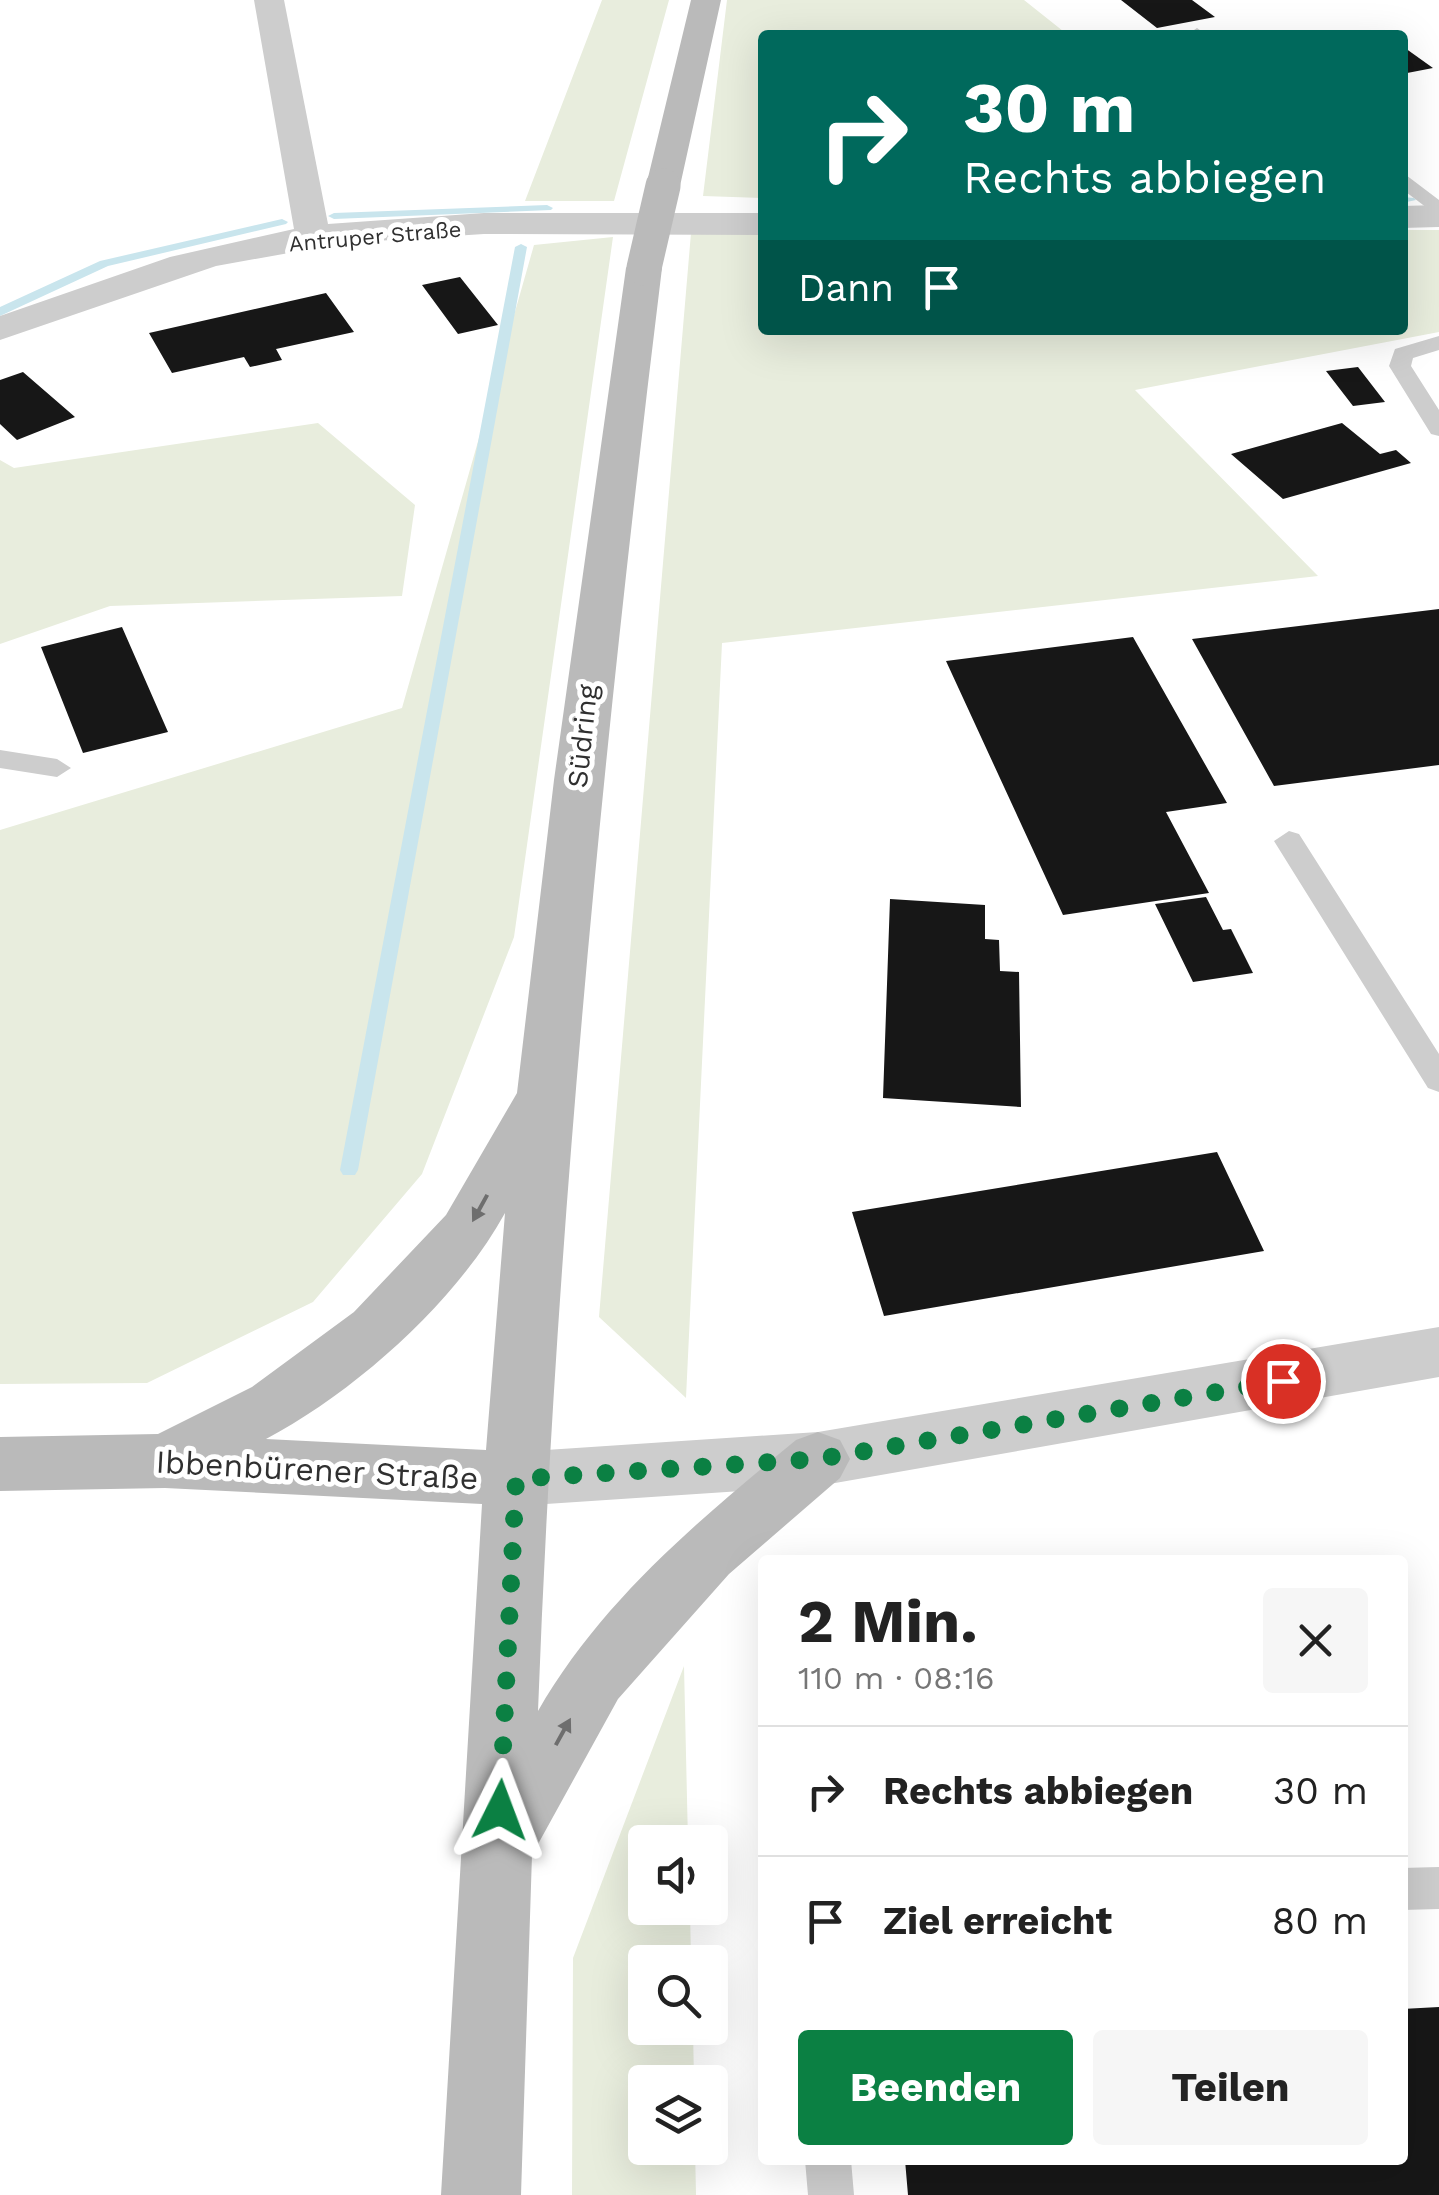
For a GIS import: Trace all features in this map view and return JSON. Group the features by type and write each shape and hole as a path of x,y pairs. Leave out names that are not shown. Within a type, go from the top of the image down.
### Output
{"main road":[{"name":"Südring","path":"516,1479 544,1092 590,662 644,268 706,0"},
{"path":"165,1461 274,1404 375,1329 466,1231 544,1092"},
{"path":"498,1848 594,1676 706,1554 818,1459"},
{"name":"Ibbenbürener Straße","path":"0,1464 165,1461 516,1479 480,2195"}],"street":[{"path":"269,0 313,238"},
{"path":"1408,217 1439,214"},
{"name":"Antruper Straße","path":"0,329 211,256 313,238 410,229 758,224"},
{"path":"516,1479 818,1459 1439,1352"}],"lane":[{"path":"1408,184 1439,214"},
{"path":"1439,343 1404,354 1400,366 1439,429"},
{"path":"0,759 57,768"},
{"path":"1289,841 1439,1080"},
{"path":"1408,1888 1439,1888"},
{"path":"828,2165 831,2195"}],"green space":[{"path":"602,0 669,0 614,201 525,201"},
{"path":"727,0 1024,0 1062,30 758,30 758,198 703,196"},
{"path":"1408,230 1439,230 1439,332 1135,390 1318,576 722,643 686,1398 599,1317 691,233 758,234 758,335 1408,335"},
{"path":"613,237 514,937 422,1174 313,1302 147,1383 0,1384 0,830 402,708 534,245"},
{"path":"318,423 415,505 402,596 110,606 0,644 0,460 14,468"},
{"path":"684,1666 688,1825 628,1825 628,1925 690,1925 691,1945 628,1945 628,2045 693,2045 694,2065 628,2065 628,2165 695,2165 696,2195 572,2195 573,1958"}],"building":[{"path":"1121,0 1192,0 1215,17 1157,28"},
{"path":"1408,50 1433,68 1408,73"},
{"path":"460,277 498,325 458,334 422,285"},
{"path":"326,293 354,332 276,349 282,360 250,367 244,357 172,373 149,333"},
{"path":"1358,367 1385,402 1353,406 1326,371"},
{"path":"23,372 75,417 17,440 0,424 0,380"},
{"path":"1342,423 1380,454 1396,450 1411,463 1283,499 1231,454"},
{"path":"1439,609 1439,765 1274,786 1192,639"},
{"path":"122,627 168,732 83,753 41,647"},
{"path":"1133,637 1227,803 1166,812 1209,893 1063,915 946,661"},
{"path":"1206,897 1223,930 1231,929 1253,973 1193,982 1155,904"},
{"path":"890,899 985,905 985,939 999,940 1000,971 1019,972 1021,1107 883,1098"},
{"path":"1217,1152 1264,1251 884,1316 852,1212"},
{"path":"1439,2007 1439,2195 908,2195 905,2165 1408,2165 1408,2009"}],"waterway":[{"path":"334,216 547,208"},
{"path":"0,312 104,263 282,222"},
{"path":"349,1170 521,247"}],"route":[{"path":"500,1810 516,1479 818,1459 1283,1381"}]}
